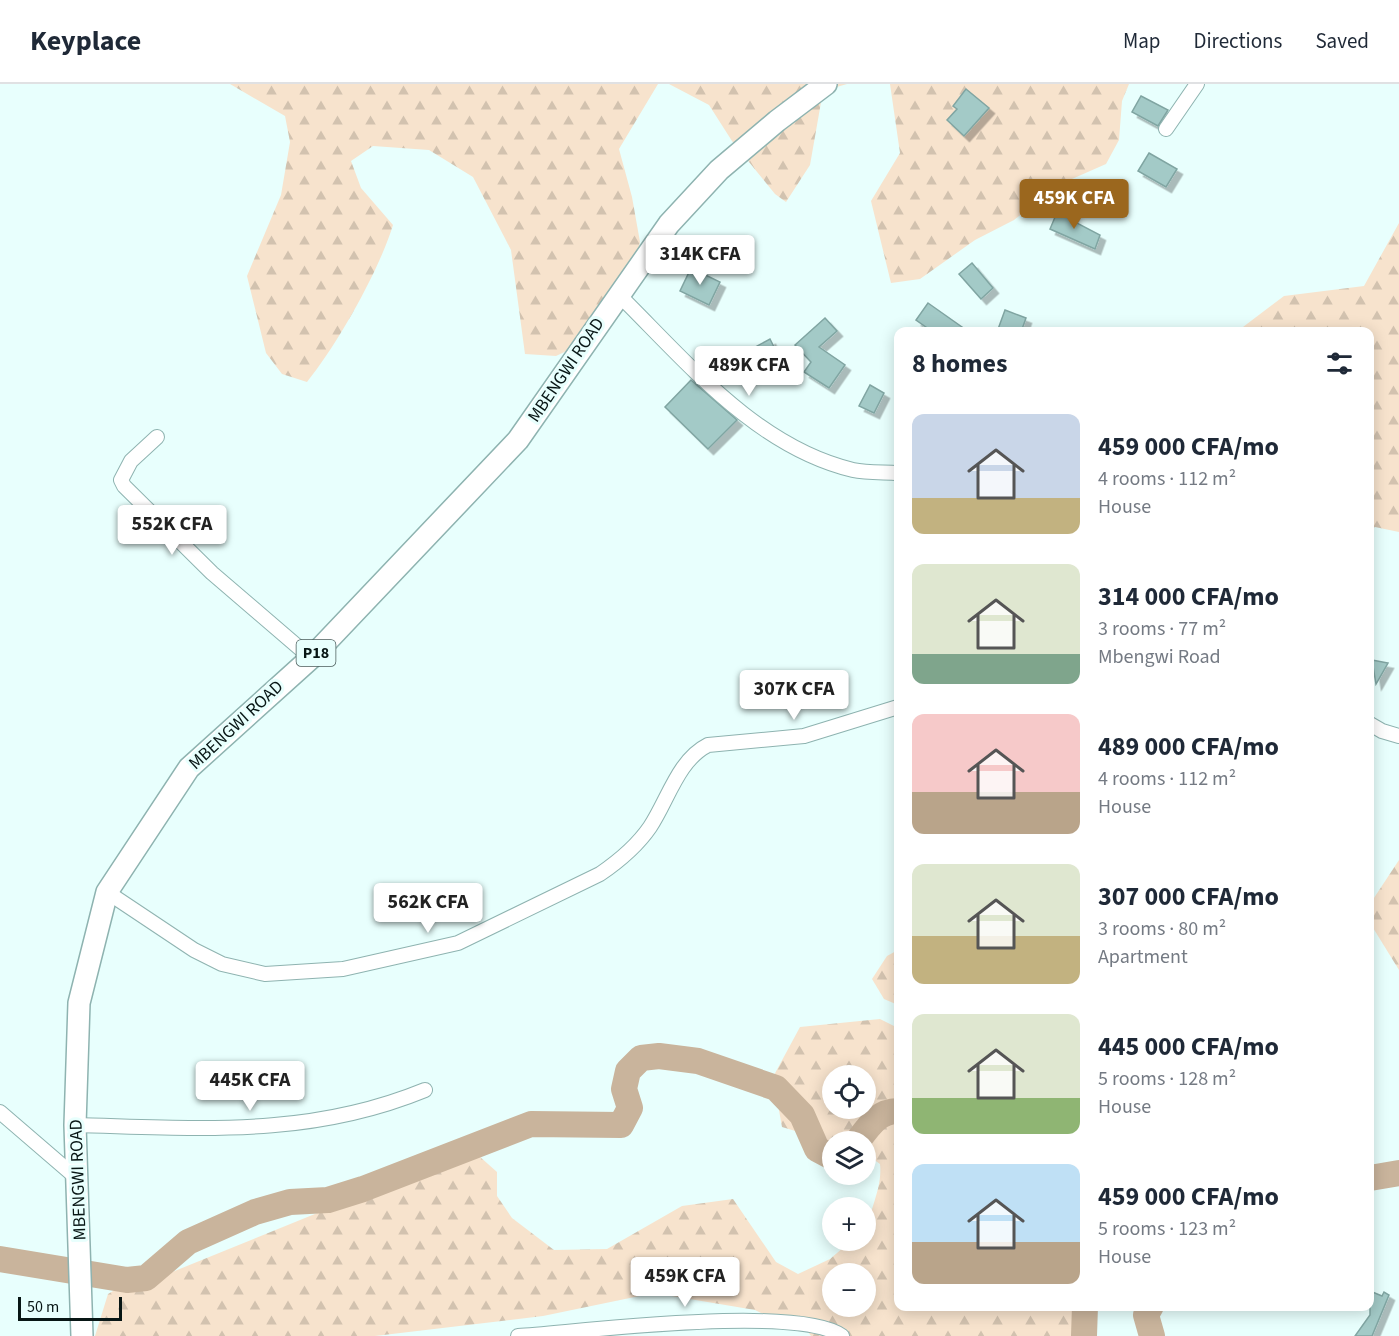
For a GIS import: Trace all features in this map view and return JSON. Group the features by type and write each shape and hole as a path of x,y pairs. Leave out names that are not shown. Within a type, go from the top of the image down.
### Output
{"main road":[{"name":"MBENGWI ROAD","path":"82,1336 79,1180 75,1125 79,1003 107,892 189,768 311,658 518,440 669,224 719,170 777,121 826,84"}],"street":[{"path":"1166,129 1197,84"},
{"path":"618,294 719,394 767,430 817,458 854,470 894,473"},
{"path":"157,437 131,461 122,480 124,486 212,573 311,658"},
{"path":"107,892 194,950 222,964 265,974 343,969 458,943 600,874 619,861 638,843 650,826 686,763 699,750 708,745 804,736 894,708"},
{"path":"1374,726 1399,736"},
{"path":"75,1125 266,1128 339,1118 388,1105 425,1090"},
{"path":"0,1112 79,1180"},
{"path":"518,1336 777,1320 827,1329 842,1336"}],"green space":[{"path":"230,84 658,84 619,149 632,197 640,242 626,304 592,339 556,356 525,354 511,250 473,177 429,150 373,146 351,161 361,188 393,225 387,243 356,307 319,367 307,382 282,374 266,353 247,276 281,195 290,142 285,116"},
{"path":"669,84 847,84 823,91 810,165 786,202 775,194 732,141 709,105"},
{"path":"890,84 1129,84 1122,101 1119,140 1106,164 1056,186 1014,220 975,240 920,279 891,283 871,201 900,153"},
{"path":"1399,223 1399,532 1374,528 1374,327 1243,327 1284,296 1364,286"},
{"path":"1399,860 1399,970 1374,929 1374,898"},
{"path":"894,952 894,1003 884,999 872,979 887,956"},
{"path":"880,1019 894,1026 894,1311 1084,1311 1079,1336 811,1336 803,1325 787,1315 777,1321 755,1310 654,1293 543,1316 375,1336 95,1336 108,1294 130,1281 155,1279 428,1168 479,1156 497,1172 497,1196 512,1218 554,1250 607,1249 682,1206 733,1199 776,1262 798,1274 830,1259 839,1251 876,1251 876,1197 880,1164 876,1161 876,1131 822,1131 822,1139 782,1127 773,1077 800,1027"}],"building":[{"path":"966,89 989,108 964,136 947,120 957,109 953,106"},
{"path":"1141,96 1168,110 1158,126 1132,112"},
{"path":"1149,153 1177,169 1166,187 1138,171"},
{"path":"1058,210 1074,213 1071,220 1100,235 1095,249 1050,229"},
{"path":"972,263 993,288 981,299 959,274"},
{"path":"691,268 720,282 709,305 680,291"},
{"path":"928,303 962,327 926,327 916,320"},
{"path":"1005,310 1026,318 1023,327 999,327"},
{"path":"825,318 837,331 819,347 845,365 829,388 804,372 811,362 795,345"},
{"path":"770,339 784,367 765,377 752,367 746,352"},
{"path":"691,380 737,420 708,449 665,407"},
{"path":"870,385 884,393 874,413 859,406"},
{"path":"1374,660 1388,663 1376,684"},
{"path":"1384,1292 1389,1295 1372,1336 1355,1336 1370,1315 1370,1311 1374,1311 1374,1293 1382,1296"}],"waterway":[{"path":"0,1259 127,1280 146,1278 188,1242 255,1212 290,1202 328,1200 363,1189 531,1124 621,1125 630,1108 624,1089 628,1071 641,1058 659,1056 698,1061 776,1088 802,1115 817,1149 822,1152"},
{"path":"865,1131 879,1117 894,1112"},
{"path":"1374,1177 1399,1173"},
{"path":"1084,1336 1085,1311"},
{"path":"1148,1311 1146,1315 1152,1336"}]}
